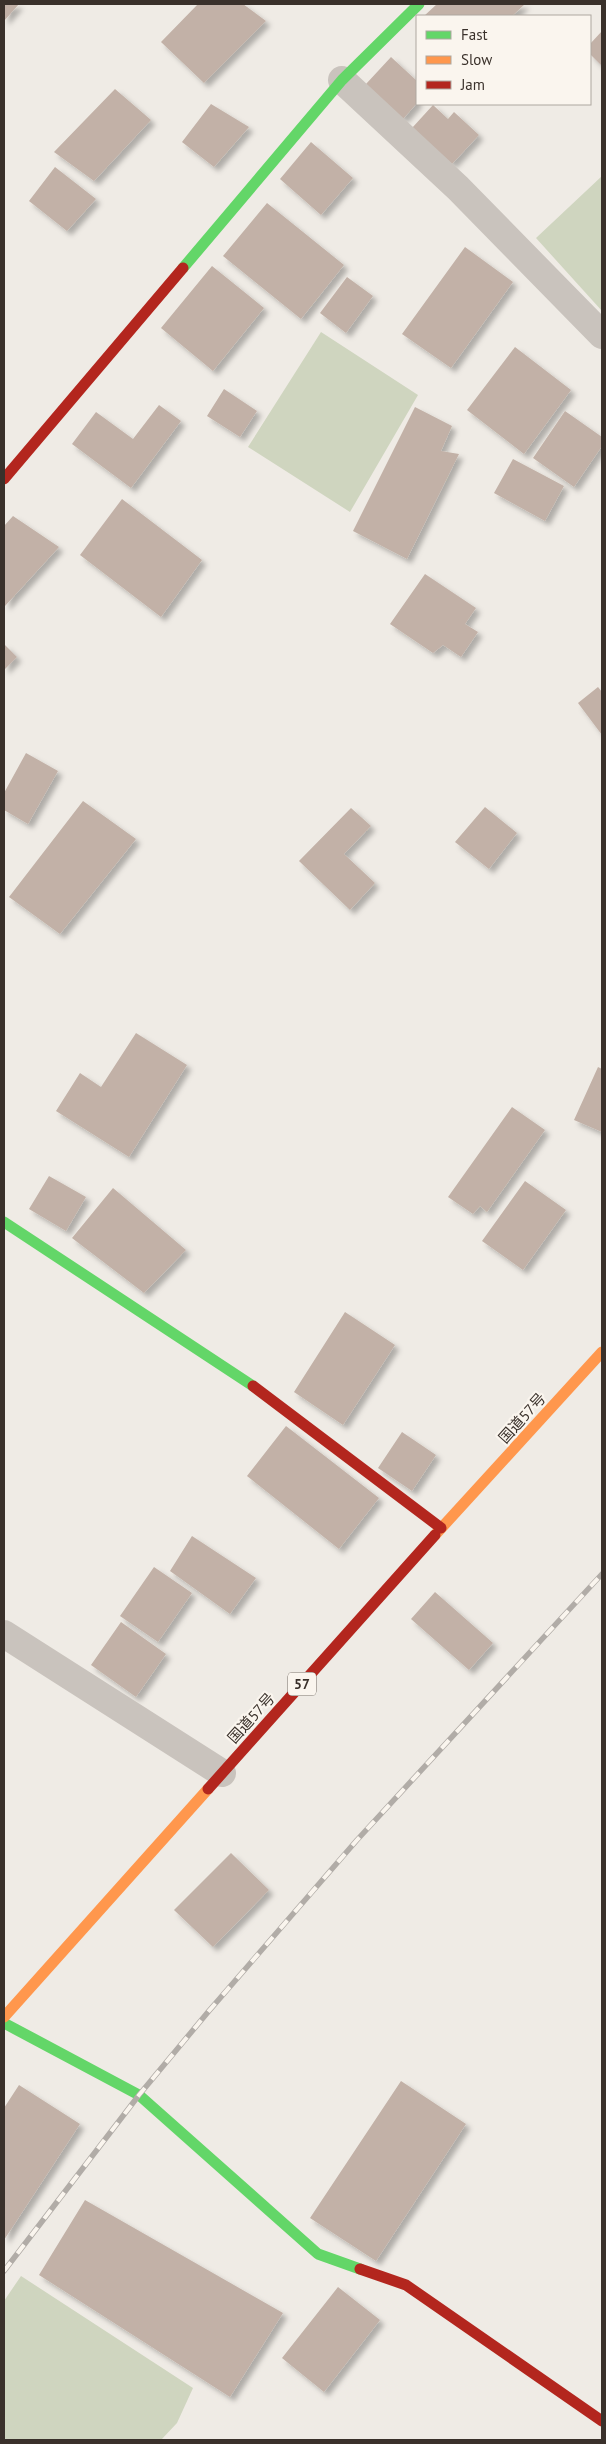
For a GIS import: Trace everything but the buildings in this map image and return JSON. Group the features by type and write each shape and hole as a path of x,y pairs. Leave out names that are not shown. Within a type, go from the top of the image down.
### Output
{"main road":[{"path":"4,478 342,80 419,4"},
{"path":"4,1222 270,1397 442,1528"},
{"name":"国道57号","path":"4,2017 602,1352"},
{"path":"4,2023 139,2095 318,2254 406,2284 602,2421"}],"street":[{"path":"342,80 458,188 602,335"},
{"path":"4,1634 222,1773"}],"green space":[{"path":"602,176 602,311 536,238"},
{"path":"321,332 418,395 350,512 248,447"},
{"path":"21,2276 193,2388 177,2423 161,2440 7,2440 4,2438 4,2301"}],"railway":[{"path":"4,2271 139,2095 208,2012 357,1840 602,1574"}],"traffic: fast":[{"path":"183,268 342,80 419,4"},
{"path":"4,1222 253,1386"},
{"path":"4,2023 139,2095 318,2254 360,2269"}],"traffic: slow":[{"path":"435,1535 602,1352"},
{"path":"4,2017 208,1789"}],"traffic: jam":[{"path":"4,479 183,268"},
{"path":"253,1386 441,1528"},
{"path":"208,1789 435,1535"},
{"path":"360,2269 406,2285 602,2421"}]}
